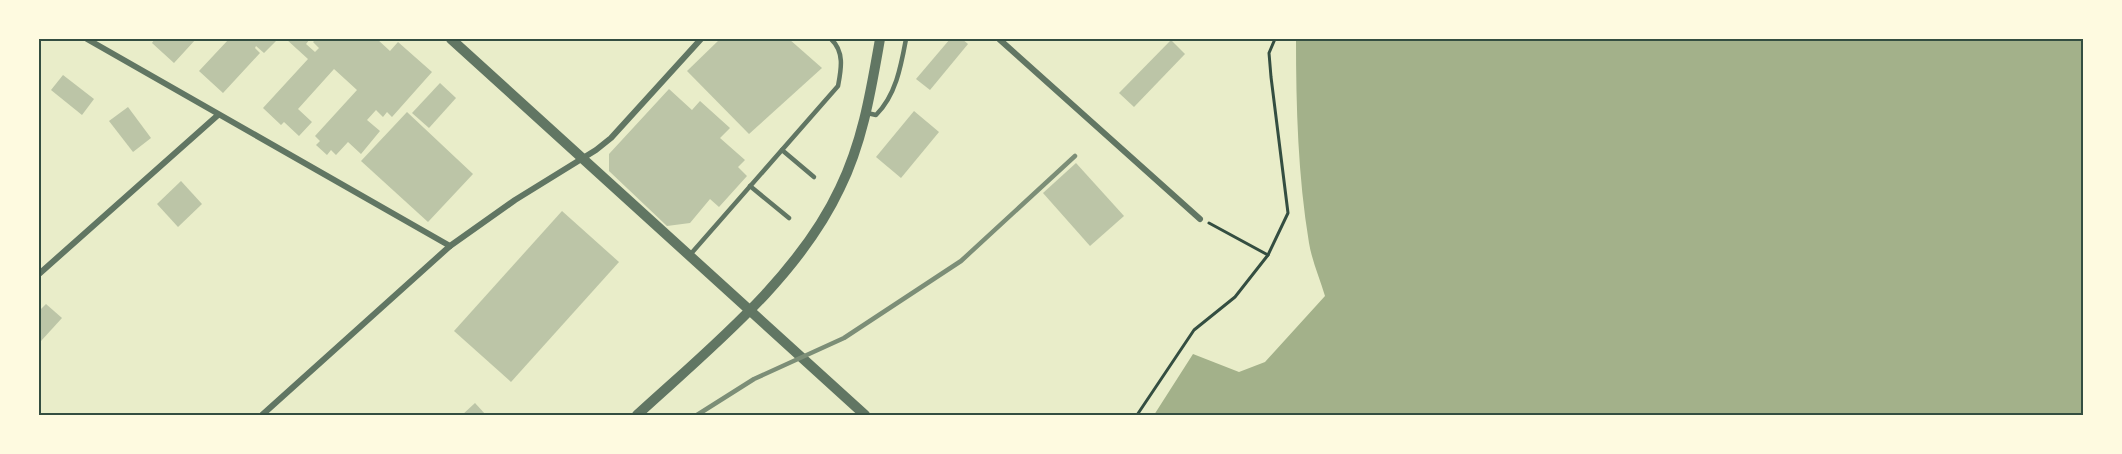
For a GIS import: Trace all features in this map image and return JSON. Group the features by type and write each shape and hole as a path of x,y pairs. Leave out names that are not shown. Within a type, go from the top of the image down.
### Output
{"street":[{"path":"87,39 450,246"},
{"path":"451,39 865,415"},
{"path":"262,415 450,246 515,200 611,138 701,39"},
{"path":"638,415 750,312 805,246 827,213 841,187 867,113 880,39"},
{"path":"999,39 1200,219"},
{"path":"39,274 218,115"}],"lane":[{"path":"689,256 838,86 843,63 831,39"},
{"path":"867,113 876,115 885,106 893,91 906,39"},
{"path":"782,150 814,177"},
{"path":"750,186 789,218"}],"path":[{"path":"1137,415 1194,330 1235,297 1268,255 1288,213 1269,53 1275,39"},
{"path":"1200,219 1268,255"}],"shaded area":[{"path":"1296,39 2083,39 2083,415 1154,415 1193,354 1239,372 1265,362 1325,296 1310,250 1302,192 1297,116"}],"building":[{"path":"153,39 196,39 174,63 152,43"},
{"path":"226,39 273,39 276,41 264,53 256,46 255,48 260,53 223,93 199,71 228,40"},
{"path":"286,39 310,39 306,44 315,52 319,48 313,42 316,39 377,39 390,51 398,42 432,72 392,117 387,112 383,117 376,110 367,120 380,131 361,154 348,142 336,155 331,150 327,155 316,145 320,141 315,136 357,90 334,69 298,109 312,122 299,136 284,122 281,125 263,108 308,59"},
{"path":"720,39 789,39 822,68 749,134 687,71"},
{"path":"950,39 962,39 968,44 930,90 916,79"},
{"path":"1171,40 1185,54 1134,107 1119,93"},
{"path":"63,75 94,99 82,115 51,90"},
{"path":"440,83 456,98 429,128 412,113"},
{"path":"669,89 692,110 700,101 730,128 720,138 745,160 738,167 747,176 719,207 710,199 690,223 667,226 609,171 609,154"},
{"path":"128,107 151,138 133,152 109,121"},
{"path":"914,111 939,132 901,178 876,157"},
{"path":"407,112 473,174 428,222 361,161"},
{"path":"1076,163 1124,216 1090,246 1043,193"},
{"path":"181,181 202,204 178,227 157,204"},
{"path":"562,211 619,262 511,382 454,331"},
{"path":"46,304 62,318 41,341 39,311"},
{"path":"475,403 486,415 462,415"}],"railway":[{"path":"697,415 754,379 844,338 961,261 1075,156"}]}
